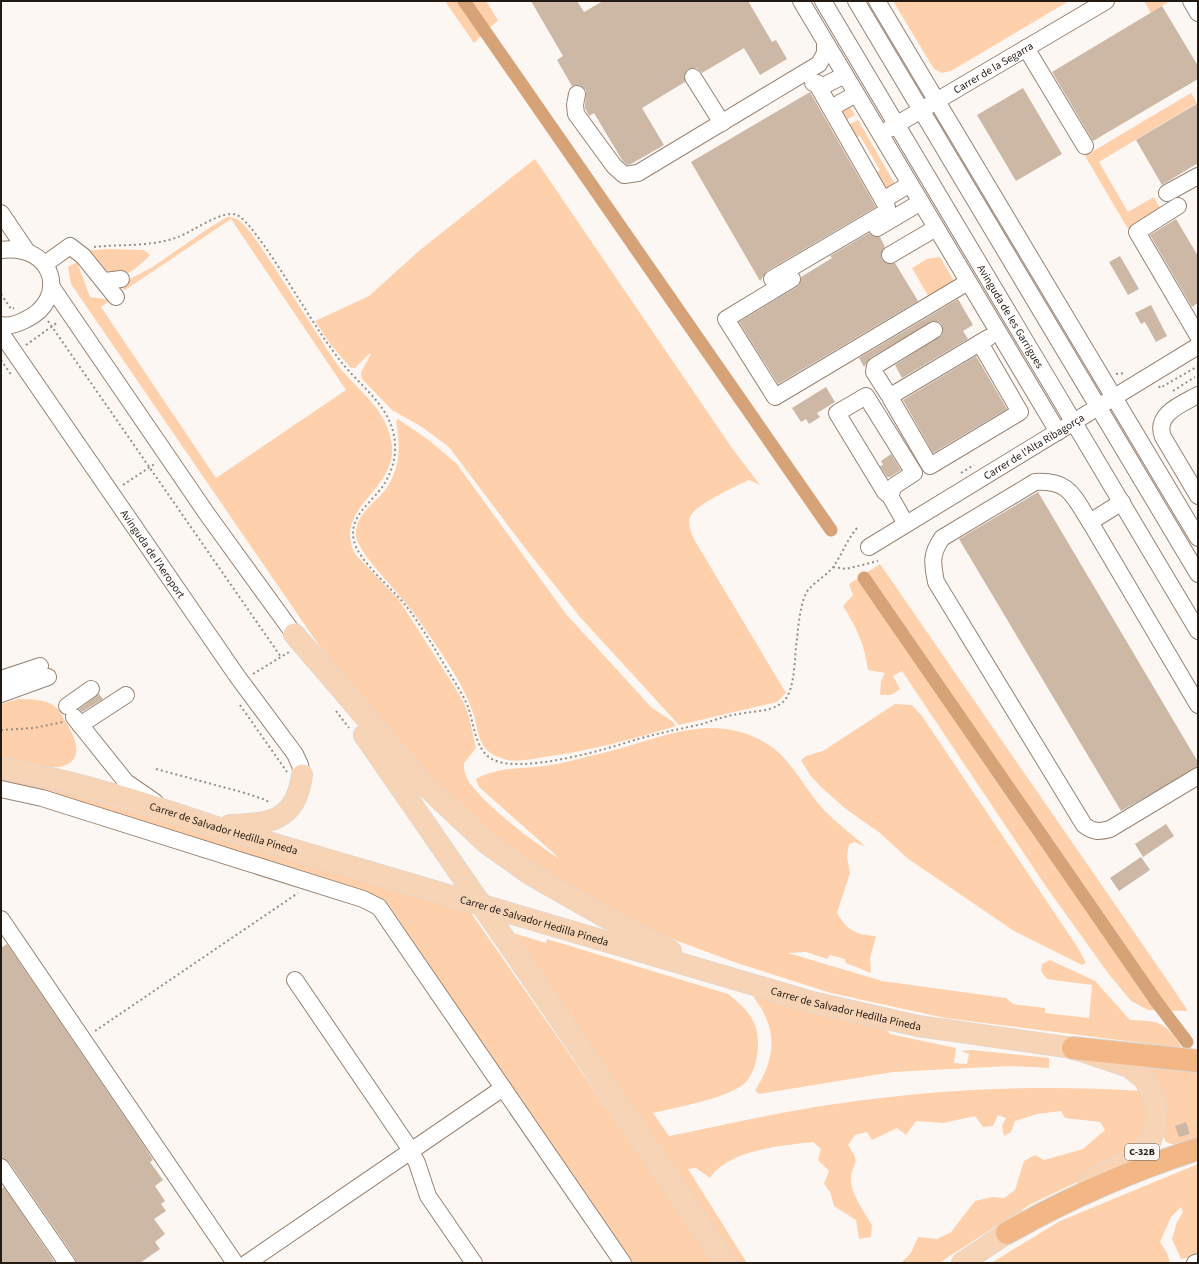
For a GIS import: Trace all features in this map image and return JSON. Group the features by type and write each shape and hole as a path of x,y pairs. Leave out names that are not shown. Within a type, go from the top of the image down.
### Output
{"highway":[{"name":"C-32B","path":"1073,1048 1198,1061"},
{"name":"C-32B","path":"1007,1233 1066,1202 1108,1183 1198,1149"}],"main road":[{"path":"294,634 726,1263"},
{"path":"294,634 419,780 486,843 531,875 603,916 659,946 749,984"},
{"name":"Carrer de Salvador Hedilla Pineda","path":"1,768 74,783 172,812 210,825 812,1002 918,1026 1073,1048"},
{"path":"210,825 257,825 277,819 291,808 296,800 300,790 302,775"},
{"name":"C-32B","path":"1007,1233 1030,1211 1134,1158 1144,1150 1151,1140 1157,1121 1157,1110 1155,1099 1144,1079 1129,1067 1073,1048"},
{"path":"962,1263 1007,1233"}],"street":[{"name":"Avinguda de les Garrigues","path":"800,1 1058,432"},
{"name":"Avinguda de les Garrigues","path":"823,1 1198,631"},
{"path":"856,1 1198,574"},
{"path":"877,1 1198,538"},
{"name":"Carrer de la Segarra","path":"880,134 1106,1"},
{"path":"1191,1 1198,13"},
{"path":"577,94 575,106 576,114 614,166 624,175 638,173 819,64 825,53 825,42"},
{"path":"1026,48 1085,146"},
{"path":"819,88 845,75"},
{"path":"693,77 722,123"},
{"path":"688,156 811,82 817,83 887,207 886,212 763,285"},
{"path":"831,108 856,94"},
{"path":"1167,194 1198,176"},
{"path":"883,200 910,184"},
{"path":"921,202 726,319 775,396 968,282"},
{"path":"1178,206 1137,232 1198,336"},
{"path":"1,213 26,250"},
{"path":"890,255 936,228"},
{"path":"45,264 70,246 83,256 116,297"},
{"path":"1,250 26,250 37,256 45,264 50,274 51,286 48,299 40,311 18,324 6,326 1,325"},
{"path":"105,282 121,279"},
{"path":"51,286 207,514 294,634"},
{"path":"894,394 888,394 874,372 875,366 934,330"},
{"path":"980,343 1020,412 930,466 891,399 894,394 998,332"},
{"name":"Avinguda de l'Aeroport","path":"1,333 7,356 111,494 241,681 295,754 302,775"},
{"name":"Carrer de l'Alta Ribagorça","path":"869,547 1198,346"},
{"path":"1198,395 1168,413 1164,418 1161,428 1163,437 1198,496"},
{"path":"891,498 894,486 914,473 866,396 837,413 906,524"},
{"path":"1198,705 1090,522 1071,493 1061,484 1049,481 1035,482 942,538 934,550 932,565 936,582 1084,825 1091,831 1099,832 1110,829 1198,776"},
{"path":"1090,522 1122,502"},
{"path":"1,679 44,672 1,694"},
{"path":"74,716 91,689"},
{"path":"74,716 126,695"},
{"path":"74,716 126,782 172,812"},
{"path":"1,789 42,798 312,883 368,901 383,910 622,1263"},
{"path":"1,919 235,1263"},
{"path":"294,980 411,1151 428,1196 474,1263"},
{"path":"247,1263 503,1088"},
{"path":"1,1167 67,1263"},
{"path":"974,1263 1007,1233"}],"path":[{"path":"74,249 162,242 177,238 226,213 235,214 243,219 261,241 329,346 344,365 384,408 388,416 395,444 393,465 382,487 358,517 354,527 353,537 356,548 367,563 396,594 418,623 458,687 467,705 477,739 485,753 492,759 507,764 520,764 581,755 616,747 679,728 766,709 780,704 787,697 791,686 796,641 806,592 833,567 848,538 856,528"},
{"path":"1,294 11,309 18,307"},
{"path":"7,356 70,314"},
{"path":"47,319 281,657 241,681"},
{"path":"1173,391 1195,377"},
{"path":"111,494 149,466 161,460"},
{"path":"960,473 974,465"},
{"path":"833,567 846,568 878,561"},
{"path":"1,730 34,728 62,722 74,716"},
{"path":"156,769 266,800 273,807"},
{"path":"92,1033 312,883"}],"shaded area":[{"path":"445,1 486,1 498,20 474,43"},
{"path":"893,1 1069,1 951,71 942,73 934,69"},
{"path":"1144,1 1170,1 1151,13"},
{"path":"1191,93 1197,103 1099,162 1128,212 1154,197 1161,210 1128,229 1085,156"},
{"path":"848,103 855,115 846,120 841,119 840,108"},
{"path":"858,120 895,184 887,189 882,188 874,174 880,170 860,136 853,139 849,130 850,124"},
{"path":"535,159 732,448 760,485 749,480 735,486 700,507 690,517 689,523 695,541 786,693 777,702 679,725 580,617 525,548 449,447 422,427 392,410 362,379 361,372 371,354 369,354 355,368 351,368 331,345 315,321 369,296 420,250"},
{"path":"227,217 238,220 251,233 334,360 369,399 384,420 389,432 392,446 391,462 385,475 358,511 352,524 350,538 355,554 399,600 464,703 469,717 476,748 464,763 465,773 479,794 491,806 521,832 559,858 479,787 476,779 501,770 557,764 683,731 720,728 744,733 755,737 776,750 790,765 825,811 866,847 855,842 849,844 847,857 850,873 837,913 844,924 858,933 876,936 870,958 871,973 846,963 845,959 830,955 827,959 806,952 788,953 882,981 1006,998 1013,1004 1045,1008 1045,1013 1089,1018 1092,985 1047,979 1041,971 1042,964 1050,960 1095,981 1130,1020 1156,1022 1167,1028 1182,1048 945,1018 831,993 737,963 672,939 621,916 528,864 476,823 433,784 386,730 320,647 71,284 68,267 77,262 90,297 111,300 101,307 216,478 346,390 231,219 125,290 121,288 120,284 151,268"},
{"path":"106,249 144,250 150,255 136,268 121,275 108,272 85,251"},
{"path":"940,257 956,284 930,299 912,268 927,259"},
{"path":"398,419 430,441 456,463 566,614 651,707 673,722 676,726 594,748 526,760 512,761 493,755 486,749 481,740 468,699 455,675 412,610 364,553 358,543 356,535 359,520 368,508 384,492 395,470 399,446 396,421"},
{"path":"880,564 1188,1011 1148,1010 1131,1001 1108,973 1047,888 902,671 893,676 900,689 891,695 880,695 881,681 885,673 868,670 865,653 859,636 843,606 853,595 849,584"},
{"path":"18,699 44,701 57,708 69,727 75,741 76,754 73,760 68,764 54,767 1,757 1,704"},
{"path":"895,704 912,705 922,716 1078,948 1086,963 1082,965 1014,931 907,858 880,833 846,809 810,775 801,760 806,756 823,751"},
{"path":"1,776 35,783 469,910 715,1263 631,1263 388,904 38,794 1,784"},
{"path":"506,931 546,943 547,939 728,994 741,1005 750,1016 756,1030 758,1047 757,1057 750,1076 744,1084 725,1094 700,1102 653,1113 669,1136 793,1111 873,1099 950,1091 1066,1088 1143,1091 1149,1111 1139,1145 1098,1172 1031,1204 939,1263 901,1263 911,1253 918,1237 937,1239 951,1232 975,1201 992,1197 1004,1198 1015,1190 1024,1161 1035,1155 1044,1160 1083,1149 1105,1130 1100,1122 1065,1118 1061,1111 1037,1114 1015,1121 1011,1132 1004,1136 1002,1126 1006,1118 998,1115 993,1126 983,1127 975,1116 943,1123 916,1121 906,1135 897,1128 872,1140 867,1132 855,1135 848,1145 856,1161 851,1174 851,1185 859,1203 872,1225 871,1237 859,1239 856,1220 834,1206 830,1192 824,1184 829,1171 818,1160 821,1149 813,1142 786,1145 743,1155 719,1168 710,1178 696,1168 688,1169 747,1263 735,1263"},
{"path":"755,995 884,1027 890,1034 956,1048 954,1063 967,1064 969,1054 961,1051 972,1050 1049,1058 1049,1068 1009,1066 893,1072 759,1094 755,1090 767,1067 771,1044 767,1021 762,1009 754,998"},
{"path":"1144,1066 1198,1073 1198,1141 1177,1145 1165,1141"},
{"path":"1198,1164 1198,1255 1181,1259 1172,1239 1177,1222 1183,1212 1181,1207 1171,1217 1160,1242 1167,1253 1170,1263 991,1263 1060,1221"}],"building":[{"path":"531,1 577,1 584,12 603,1 748,1 772,42 776,40 787,59 760,75 744,48 702,73 697,68 688,69 684,77 685,82 642,108 664,145 627,165 622,160 594,113 589,116 585,108 586,90 579,85 572,86 557,60 563,56"},
{"path":"1162,6 1198,66 1198,79 1093,141 1052,72"},
{"path":"1023,88 1062,154 1016,181 977,115"},
{"path":"810,92 876,207 767,271 760,281 691,162"},
{"path":"1198,103 1198,163 1162,185 1136,140"},
{"path":"1176,219 1198,256 1198,303 1192,307 1150,235"},
{"path":"869,233 873,236 880,237 885,247 881,255 882,260 890,264 895,263 918,301 778,384 739,322 797,287 800,283 801,277 832,258 830,256"},
{"path":"1120,256 1139,289 1128,295 1109,262"},
{"path":"958,299 973,325 963,331 968,339 902,378 895,365 942,335 942,325 939,322 933,321 870,358 864,367 859,358"},
{"path":"1151,305 1167,336 1156,342 1145,322 1141,324 1135,313"},
{"path":"976,356 1007,409 933,453 903,400"},
{"path":"826,387 835,402 817,413 820,417 809,424 806,419 801,422 792,408"},
{"path":"891,454 901,470 890,477 887,477 880,466 883,465 881,461"},
{"path":"1038,492 1198,762 1198,767 1121,811 959,539"},
{"path":"99,694 103,699 82,712 79,709"},
{"path":"1166,824 1174,836 1143,857 1135,844"},
{"path":"1141,857 1150,870 1119,891 1110,878"},
{"path":"7,944 143,1144 153,1160 150,1162 163,1180 155,1186 165,1201 161,1204 166,1211 154,1219 165,1234 155,1242 160,1249 140,1263 76,1263 75,1258 9,1162 1,1158 1,948"},
{"path":"1186,1122 1190,1134 1179,1137 1175,1126"},
{"path":"4,1187 54,1261 52,1263 1,1263 1,1189"}],"waterway":[{"path":"464,1 831,530"},
{"path":"864,578 1156,1001 1187,1042"}]}
